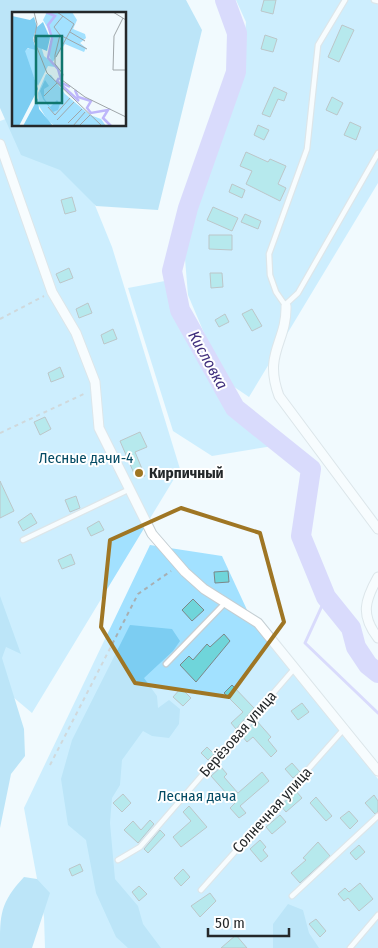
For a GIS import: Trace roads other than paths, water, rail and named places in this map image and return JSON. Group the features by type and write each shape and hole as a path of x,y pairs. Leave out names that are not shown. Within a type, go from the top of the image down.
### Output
{"street":[{"path":"0,144 52,292 76,333 96,388 99,428 152,534 204,589 258,623 378,771"},
{"path":"286,306 273,356 274,376 279,396 378,529"},
{"path":"378,577 366,597 367,621 378,638"}],"lane":[{"path":"345,0 318,45 307,149 269,254 270,275 276,292 286,306 298,293 378,153"},
{"path":"374,0 378,1"},
{"path":"23,540 130,489"},
{"path":"166,664 225,603"},
{"name":"Берёзовая улица","path":"118,860 140,847 294,669"},
{"name":"Солнечная улица","path":"201,890 343,730"},
{"path":"292,896 378,816"},
{"path":"350,948 378,915"}],"waterway":[{"name":"Кисловка","path":"225,0 237,33 236,72 188,208 172,271 180,310 235,408 311,469 301,536 326,597 351,628 356,647 368,665 378,673"},
{"path":"326,597 305,643 378,713"}],"place":[{"name":"Кирпичный","path":"139,473"}],"park label":[{"name":"Лесные дачи-4","path":"86,458"},
{"name":"Лесная дача","path":"197,796"}]}
